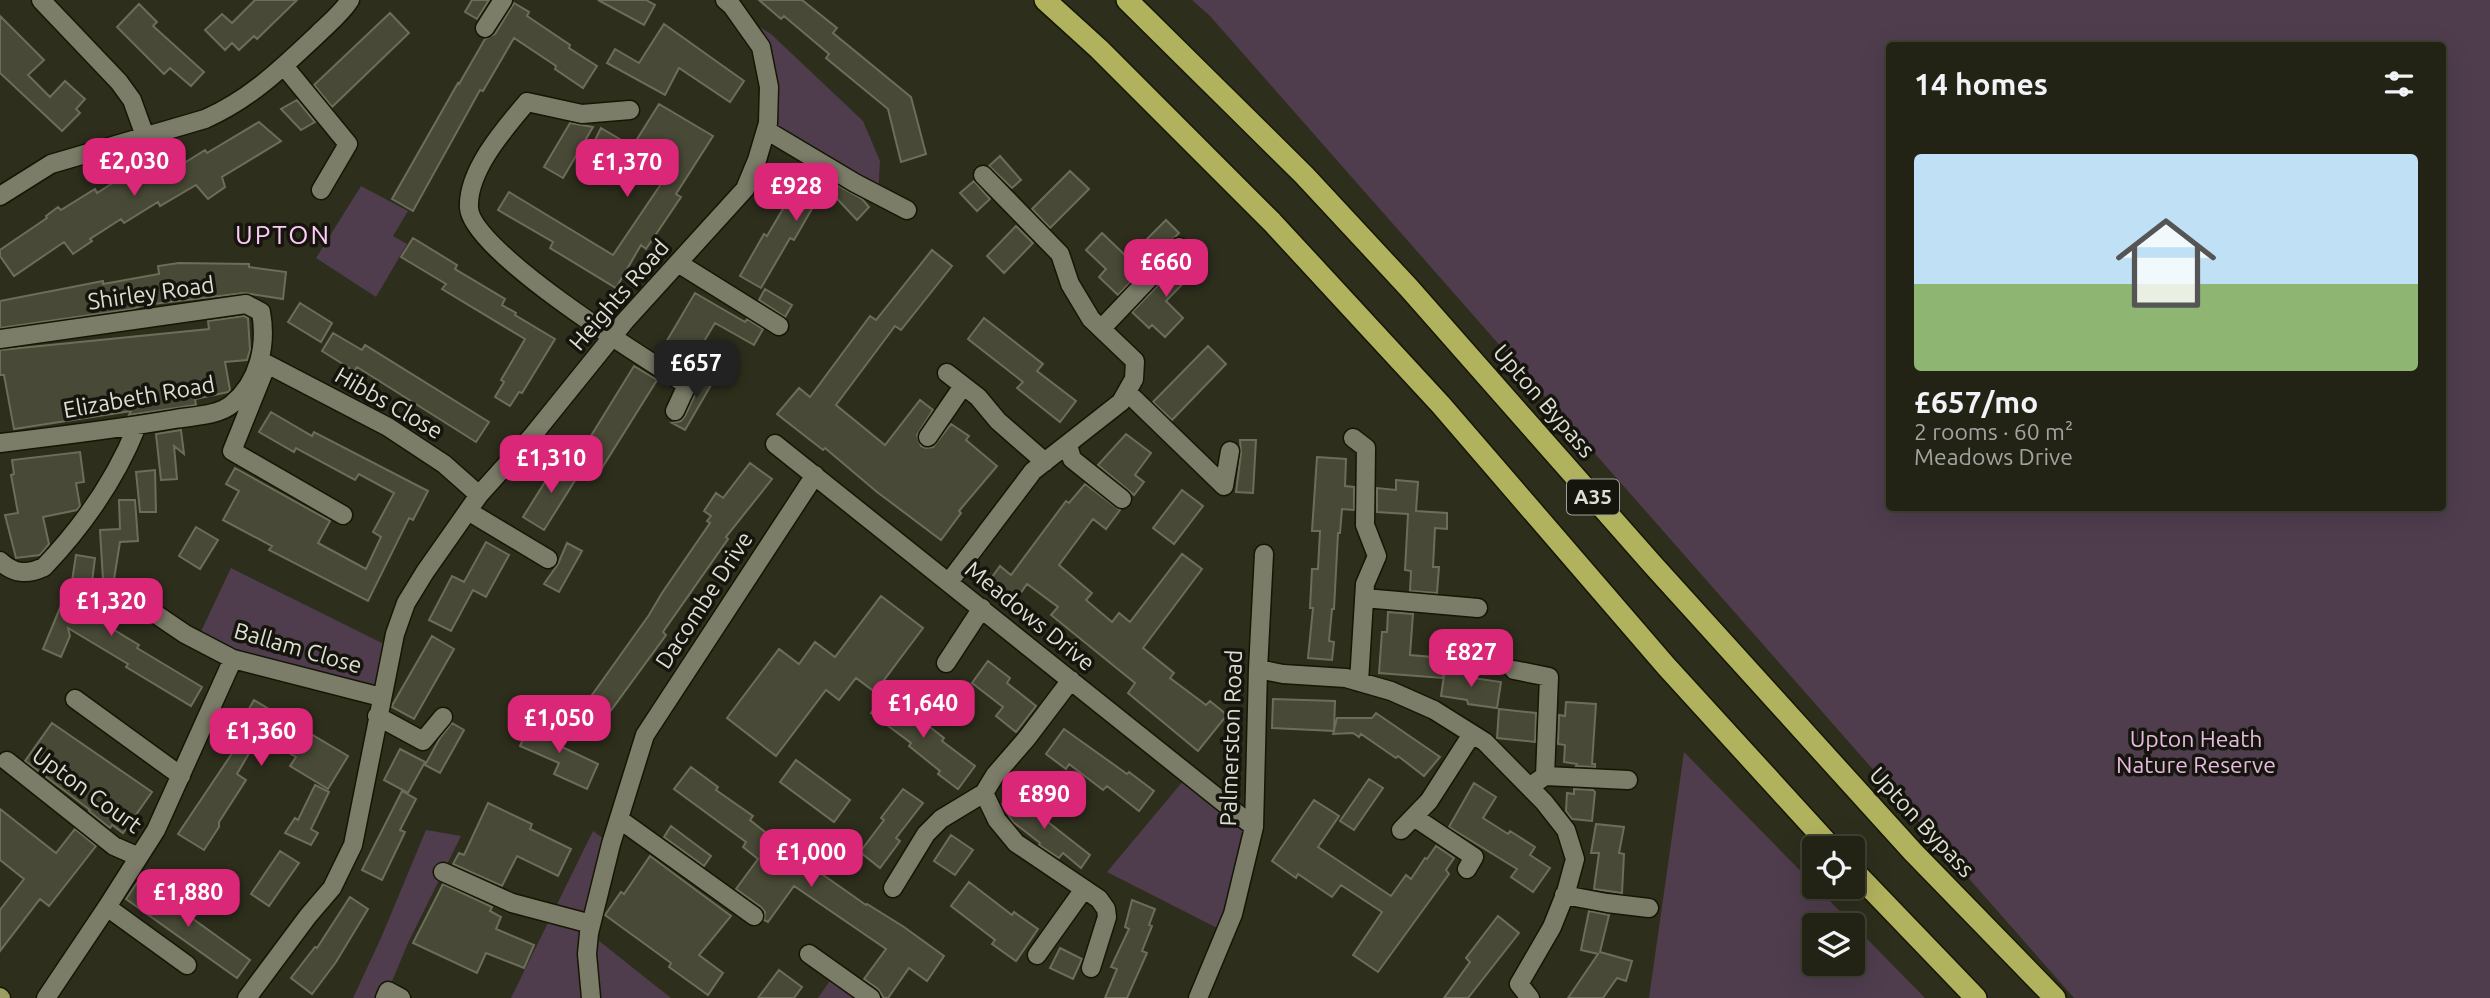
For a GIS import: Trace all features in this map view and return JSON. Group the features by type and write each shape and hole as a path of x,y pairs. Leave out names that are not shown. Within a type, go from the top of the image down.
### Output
{"highway":[{"name":"A35","path":"1045,0 1108,58 1272,222 1441,405 1666,666 1821,836"},
{"name":"Upton Bypass","path":"1128,0 1304,175 1409,288 1653,565 1903,842 2055,998"},
{"path":"1865,882 1976,998"}],"street":[{"path":"41,0 119,82 132,100 145,136"},
{"path":"0,196 51,164 205,119 224,110 252,93 284,66 350,0"},
{"path":"485,28 503,0"},
{"name":"Heights Road","path":"247,998 332,888 353,845 395,634 406,603 425,572 479,495 533,435 612,337 745,189 768,123 769,87 761,47 725,0"},
{"path":"284,66 348,144 321,190"},
{"path":"630,110 582,114 527,102 508,124 482,165 471,194 469,210 478,228 492,245 530,277 612,337 687,385 675,411"},
{"path":"766,130 855,183 908,210"},
{"path":"949,582 1039,466 1121,402 1134,379 1135,361 1091,319 1070,284 1060,254 983,175"},
{"path":"1101,328 1179,247"},
{"path":"678,263 779,326"},
{"name":"Shirley Road","path":"0,339 246,304 261,312 264,361"},
{"path":"264,361 232,451 343,515"},
{"name":"Hibbs Close","path":"264,361 388,427 444,464 479,495"},
{"name":"Elizabeth Road","path":"0,443 137,426 214,412 230,406 242,394 264,361"},
{"path":"947,373 978,397 1039,466"},
{"path":"928,437 963,386"},
{"path":"1127,392 1224,486 1230,451"},
{"path":"0,561 8,569 19,573 33,572 44,567 90,511 124,458 137,426"},
{"path":"1353,438 1366,448 1365,525 1377,556 1365,584 1359,682"},
{"name":"Meadows Drive","path":"775,443 1254,827"},
{"path":"1068,444 1072,459 1122,499"},
{"name":"Dacombe Drive","path":"591,998 587,954 592,924 619,819 645,735 815,475"},
{"path":"468,511 548,559"},
{"name":"Palmerston Road","path":"1198,998 1233,914 1254,827 1264,554"},
{"name":"Ballam Close","path":"132,598 185,634 233,659 381,697"},
{"path":"1364,598 1478,608"},
{"path":"946,663 982,608"},
{"name":"Upton Court","path":"46,998 156,830 233,659"},
{"path":"1258,668 1283,674 1346,678 1402,696 1434,710 1485,742 1530,787 1566,830 1575,859 1552,927 1519,984 1530,998"},
{"path":"1514,670 1549,677 1545,776"},
{"path":"893,888 926,834 941,819 984,793 995,775 1071,680"},
{"path":"75,699 181,776"},
{"path":"377,716 422,741 443,716"},
{"path":"1467,869 1474,857 1408,824 1429,801 1472,734"},
{"name":"Upton Court","path":"6,761 114,846 139,858"},
{"path":"1530,787 1545,776 1628,780"},
{"path":"984,793 998,820 1016,843 1091,894 1106,909 1107,917 1091,968"},
{"path":"619,819 754,916"},
{"path":"443,872 512,903 592,924"},
{"path":"1037,955 1091,894"},
{"path":"1564,895 1649,908"},
{"path":"107,908 187,965"},
{"path":"809,954 871,998"}],"green space":[{"name":"Upton Heath Nature Reserve","path":"1192,0 2490,0 2490,998 2074,998 1210,16"},
{"path":"738,14 771,34 863,121 880,161 878,195 766,130 769,87"},
{"path":"361,186 408,211 393,236 407,244 376,297 316,258"},
{"path":"231,568 392,648 381,697 197,640"},
{"path":"1684,752 1802,872 1802,899 1828,899 1842,913 1802,913 1802,976 1865,976 1865,937 1925,998 1649,998"},
{"path":"1189,774 1254,827 1225,932 1107,872"},
{"path":"426,830 461,836 408,943 385,998 353,998 381,938"},
{"path":"593,831 611,844 589,933 671,998 511,998"},
{"path":"834,975 867,998 818,998"}],"building":[{"path":"255,0 297,0 257,39 254,36 239,50 232,43 225,50 205,30 222,14 232,23"},
{"path":"472,0 489,0 477,19 465,12"},
{"path":"598,0 646,0 655,5 644,25"},
{"path":"759,0 802,0 837,28 833,33 911,97 926,154 901,162 888,109 826,58 829,54 784,16 781,19"},
{"path":"514,3 529,12 527,16 570,45 569,48 597,66 583,88 514,38 483,91 480,90 413,211 392,199 485,39 495,34"},
{"path":"139,4 157,22 153,26 204,72 191,86 170,68 164,74 117,27"},
{"path":"390,13 409,33 332,107 314,85"},
{"path":"0,16 44,60 28,75 50,97 65,81 85,99 76,109 80,113 62,131 0,73"},
{"path":"664,24 744,81 730,102 679,68 665,95 607,63 615,49 639,63"},
{"path":"297,100 315,122 301,130 281,109"},
{"path":"659,104 713,136 676,194 681,197 646,249 641,245 616,288 550,248 553,242 498,210 509,192 613,255 663,181 657,177 665,165 634,144"},
{"path":"259,122 281,141 222,177 225,187 208,199 196,185 160,206 158,202 124,223 121,219 90,239 92,241 73,254 64,242 14,276 0,256 0,250 47,218 46,216 58,207 61,210 95,189 97,193 124,176 129,184 167,161 173,170"},
{"path":"570,123 593,127 563,178 544,167"},
{"path":"601,128 628,144 620,157 594,142"},
{"path":"1000,156 1021,180 1012,188 989,166"},
{"path":"807,168 862,199 869,207 857,220 825,186 794,240 790,238 761,288 740,276"},
{"path":"1070,171 1089,189 1050,228 1032,209"},
{"path":"974,181 990,199 977,211 960,193"},
{"path":"1166,220 1179,233 1118,295 1099,277 1106,269 1086,250 1102,233 1128,258"},
{"path":"1016,226 1033,243 1004,273 987,256"},
{"path":"413,238 457,265 455,269 505,299 502,305 516,313 515,315 555,339 522,393 519,392 510,406 495,397 504,382 501,380 525,339 442,289 446,284 401,257"},
{"path":"932,250 952,266 901,330 895,326 836,405 885,445 920,400 933,410 917,435 921,446 933,447 951,424 969,436 966,440 997,466 959,511 961,513 941,540 877,492 825,448 823,450 777,414 799,388 810,397 870,316 876,320"},
{"path":"1188,254 1200,266 1166,301 1183,318 1165,337 1152,325 1149,328 1132,312"},
{"path":"179,263 249,264 249,267 286,272 283,299 244,293 145,305 0,328 0,301 103,281 103,284 159,274 158,266"},
{"path":"765,289 792,305 785,317 759,300"},
{"path":"695,293 745,322 747,319 763,329 754,345 715,323 689,366 662,349"},
{"path":"300,303 332,323 321,342 288,322"},
{"path":"244,316 248,318 250,350 247,360 225,362 230,390 228,392 195,399 196,405 129,415 131,411 14,429 4,375 0,375 0,350 209,329 208,321"},
{"path":"984,318 1043,364 1037,371 1076,401 1060,422 1017,388 1023,382 968,339"},
{"path":"333,333 362,350 365,345 489,422 476,442 357,367 354,371 322,351"},
{"path":"1208,346 1226,364 1172,420 1153,402"},
{"path":"634,366 657,380 600,471 578,457"},
{"path":"700,373 714,380 685,430 672,423 681,421 685,416 697,390"},
{"path":"271,412 312,436 314,432 428,491 413,520 409,518 368,601 269,550 272,546 223,520 239,491 226,484 235,468 330,521 318,543 366,569 381,537 373,532 394,493 359,474 355,480 296,448 294,452 259,432"},
{"path":"181,430 184,454 174,446 177,479 161,480 156,434"},
{"path":"1126,434 1151,453 1135,475 1144,482 1134,495 1098,465"},
{"path":"1240,440 1256,440 1253,493 1236,492"},
{"path":"80,452 84,482 76,483 80,506 77,510 43,517 49,544 40,555 16,558 5,515 18,513 11,475 14,474 12,460"},
{"path":"1317,457 1346,459 1345,486 1354,487 1354,510 1342,509 1338,533 1334,609 1329,641 1334,642 1332,660 1308,658 1313,608 1310,608 1312,569 1318,569 1320,531 1312,531"},
{"path":"558,461 579,474 544,530 523,517"},
{"path":"750,463 772,479 726,537 728,539 663,632 666,635 601,724 582,709 710,523 707,521 711,516 704,511 716,493 723,498"},
{"path":"155,470 156,512 140,512 136,472"},
{"path":"1396,480 1418,482 1416,511 1447,513 1447,529 1435,528 1433,567 1439,567 1437,593 1410,591 1411,571 1405,570 1408,514 1377,512 1377,488 1396,490"},
{"path":"1085,484 1120,510 1106,529 1093,519 1059,565 1092,593 1086,600 1112,622 1119,613 1130,622 1182,554 1202,569 1143,648 1174,673 1170,678 1206,705 1210,701 1227,715 1198,751 1128,693 1135,683 1051,615 1058,607 1027,584 1013,604 987,584 1000,566 1011,575 1066,501 1069,503"},
{"path":"1182,490 1203,506 1174,544 1153,528"},
{"path":"119,500 135,500 138,541 120,542 111,598 104,597 100,530 120,529"},
{"path":"196,527 218,540 200,569 179,556"},
{"path":"486,542 509,555 486,597 473,590 451,631 429,620 452,576 464,582"},
{"path":"567,543 582,551 559,592 544,584 558,564"},
{"path":"76,555 95,558 88,614 139,645 137,648 202,687 191,706 68,628 70,636 61,657 43,649 62,603 66,620"},
{"path":"881,596 923,628 875,692 856,678 839,700 826,690 776,756 727,718 779,649 799,664 815,642 835,657"},
{"path":"1388,612 1413,614 1410,655 1444,658 1443,678 1379,673 1382,632 1387,632"},
{"path":"432,636 454,649 414,719 392,707"},
{"path":"988,661 1010,678 1007,683 1036,706 1016,732 996,716 1003,707 972,683"},
{"path":"1445,669 1474,673 1473,678 1501,682 1497,708 1468,704 1467,700 1441,696"},
{"path":"888,691 944,738 942,741 975,766 958,789 909,746 911,743 871,713"},
{"path":"1273,699 1335,701 1334,730 1337,718 1372,718 1376,713 1440,757 1424,776 1398,756 1396,758 1361,734 1359,737 1353,733 1333,734 1334,731 1272,728"},
{"path":"254,700 348,756 328,789 290,766 296,757 259,736 237,774 246,780 204,850 178,834 239,743 247,726 241,723"},
{"path":"1566,702 1596,704 1592,764 1595,764 1595,767 1564,762 1565,745 1558,744 1559,715 1565,716"},
{"path":"1499,709 1536,713 1535,742 1497,738"},
{"path":"531,721 567,736 562,747 598,764 587,789 554,774 559,763 520,746"},
{"path":"52,723 152,792 123,833 112,825 110,828 25,761"},
{"path":"452,723 464,730 440,773 425,765"},
{"path":"1064,729 1154,791 1139,811 1107,786 1103,790 1069,764 1066,769 1046,754"},
{"path":"400,749 425,762 408,793 384,780"},
{"path":"796,760 850,800 834,822 780,782"},
{"path":"691,767 718,787 716,790 753,816 750,820 785,848 944,956 927,981 909,968 888,998 884,998 878,989 864,979 886,949 794,886 768,922 764,920 765,912 761,907 736,889 758,859 743,847 746,842 674,789"},
{"path":"1369,779 1383,788 1354,830 1340,821"},
{"path":"1474,783 1496,797 1483,818 1535,847 1530,855 1550,868 1533,892 1511,877 1517,869 1449,827"},
{"path":"315,785 329,792 311,829 318,833 311,845 285,833 295,818 298,820"},
{"path":"903,789 923,803 896,838 900,841 880,868 860,852"},
{"path":"1574,789 1595,792 1592,821 1572,819 1566,811 1567,793 1574,794"},
{"path":"402,791 416,799 400,830 405,832 382,880 362,870"},
{"path":"1011,793 1090,855 1081,868 1063,853 1059,858 1039,845 1040,843 1013,822 1002,804"},
{"path":"1314,800 1339,816 1318,847 1391,896 1406,875 1411,879 1436,846 1454,858 1446,870 1449,874 1378,972 1353,955 1382,912 1341,885 1332,897 1298,874 1296,878 1272,861"},
{"path":"488,803 532,824 530,829 571,849 558,876 517,856 502,886 453,864 459,853 464,855"},
{"path":"0,809 56,853 75,829 96,846 49,906 40,899 0,951 0,910 24,879 0,860"},
{"path":"1596,824 1624,827 1619,853 1624,854 1622,893 1594,889 1599,853 1591,853"},
{"path":"671,826 711,856 704,866 664,837"},
{"path":"951,835 973,850 955,875 934,861"},
{"path":"280,851 299,863 269,906 251,894"},
{"path":"650,856 731,916 699,955 723,973 708,995 669,967 671,963 605,915 621,892 624,894"},
{"path":"139,880 250,960 237,978 126,899"},
{"path":"969,882 1012,915 1014,912 1038,929 1016,961 992,944 995,940 951,906"},
{"path":"443,884 492,907 490,911 501,917 496,929 534,945 524,968 486,953 477,973 413,943"},
{"path":"350,897 368,909 336,962 312,994 291,978 315,947 317,948"},
{"path":"1132,900 1155,909 1149,925 1152,926 1142,951 1147,953 1127,998 1105,998 1117,969 1111,967 1129,929 1125,927"},
{"path":"1589,911 1609,915 1600,952 1632,961 1626,981 1617,978 1603,998 1568,998 1598,954 1581,950"},
{"path":"1498,916 1519,933 1468,998 1444,998 1470,962 1466,958"},
{"path":"1060,948 1082,959 1073,979 1050,968"},
{"path":"779,970 802,987 794,998 758,998"}],"district":[{"name":"UPTON","path":"283,235"}]}
